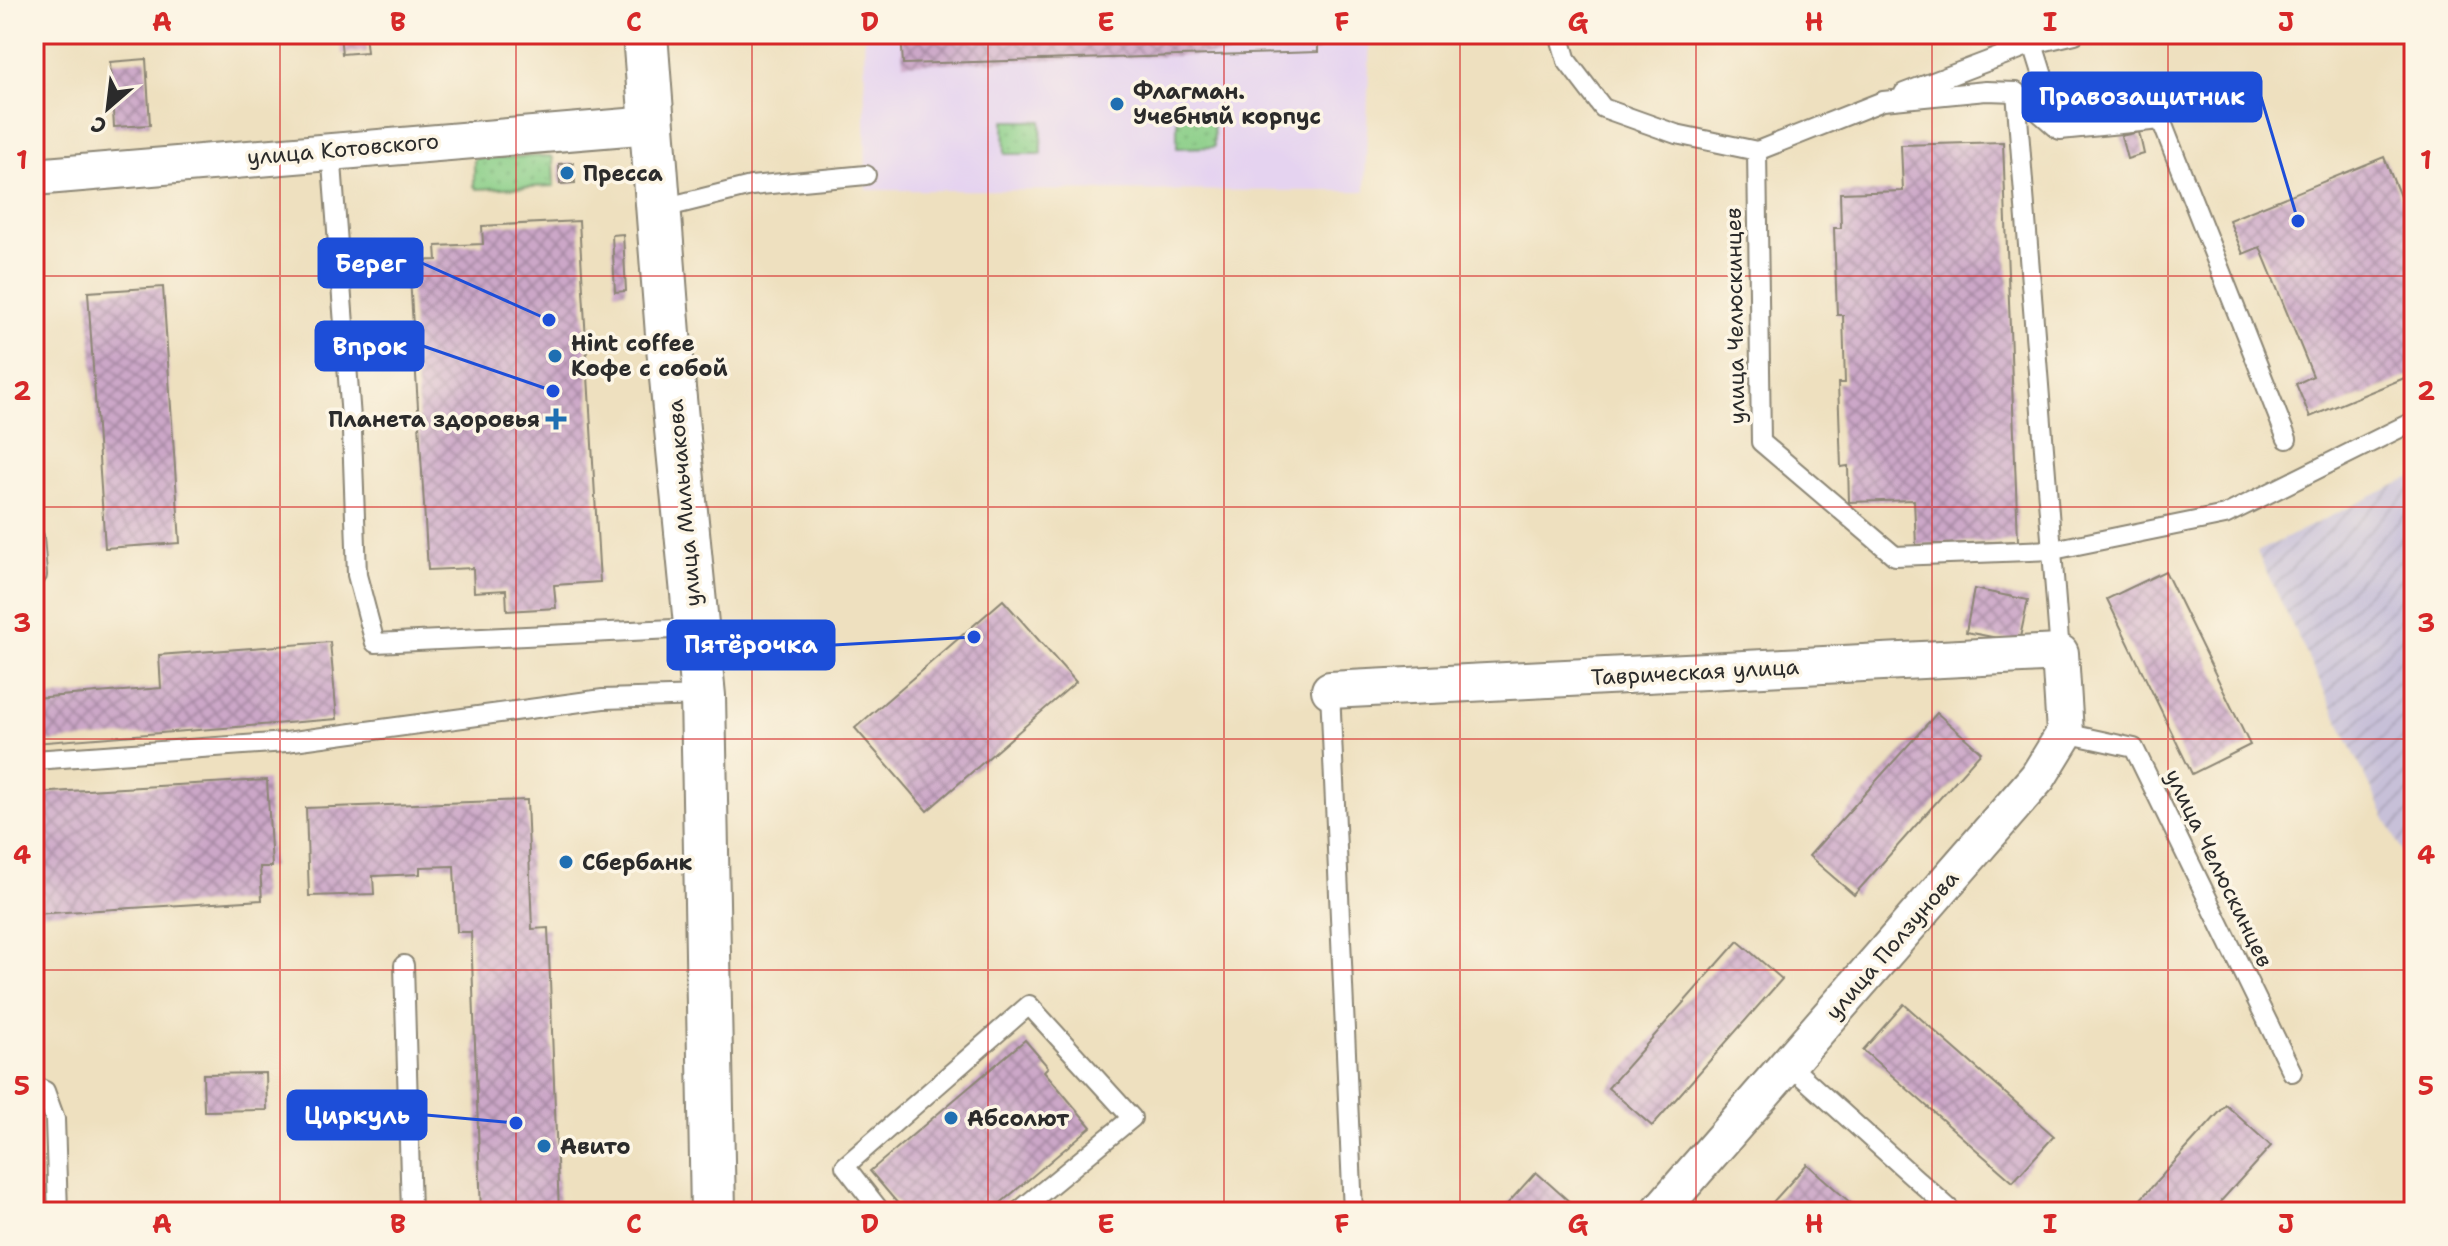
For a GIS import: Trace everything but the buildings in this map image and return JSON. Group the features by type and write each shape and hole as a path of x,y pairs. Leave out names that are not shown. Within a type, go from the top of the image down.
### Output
{"street":[{"name":"улица Мильчакова","path":"645,34 703,696 713,1212"},
{"name":"улица Котовского","path":"34,177 651,125"},
{"name":"Таврическая улица","path":"1330,690 2060,653"},
{"path":"2060,653 2065,733"},
{"name":"улица Ползунова","path":"1659,1212 2038,777 2065,733"}],"lane":[{"path":"1559,34 1567,61 1603,108 1676,134 1757,151 2033,44 2075,34"},
{"path":"2033,44 2060,130"},
{"path":"1883,101 1986,91 2016,92 2060,130 2161,120 2287,439"},
{"path":"2016,92 2060,653"},
{"path":"331,150 352,432 357,575 375,643 695,628"},
{"name":"улица Челюскинцев","path":"1757,151 1761,442 1895,556 2053,550 2225,515 2414,421"},
{"path":"659,209 751,186 866,175"},
{"path":"34,537 37,575"},
{"path":"1330,690 1353,1212"},
{"path":"34,760 286,742 603,699 703,696"},
{"name":"улица Челюскинцев","path":"2065,733 2134,748 2292,1072"},
{"path":"404,965 411,1212"},
{"path":"881,1212 845,1166 1029,1005 1132,1118 1018,1212"},
{"path":"1788,1064 1953,1212"},
{"path":"34,1086 45,1091 55,1119 58,1212"}],"shaded area":[{"name":"Флагман. Учебный корпус","path":"864,34 1370,34 1365,191 866,190"},
{"path":"2414,476 2414,877 2257,552"}],"green space":[{"path":"1177,114 1213,114 1214,147 1177,148"},
{"path":"1004,121 1041,121 1042,154 1005,154"},
{"path":"476,158 553,158 554,186 477,189 474,186"}],"place":[{"name":"Флагман. Учебный корпус","path":"1117,104"},
{"name":"Пресса","path":"567,173"},
{"name":"Правозащитник","path":"2298,221"},
{"name":"Берег","path":"549,320"},
{"name":"Hint coffee Кофе с собой","path":"555,356"},
{"name":"Впрок","path":"553,391"},
{"name":"Планета здоровья","path":"556,419"},
{"name":"Пятёрочка","path":"974,637"},
{"name":"Сбербанк","path":"566,862"},
{"name":"Абсолют","path":"951,1118"},
{"name":"Циркуль","path":"516,1123"},
{"name":"Авито","path":"544,1146"}]}
